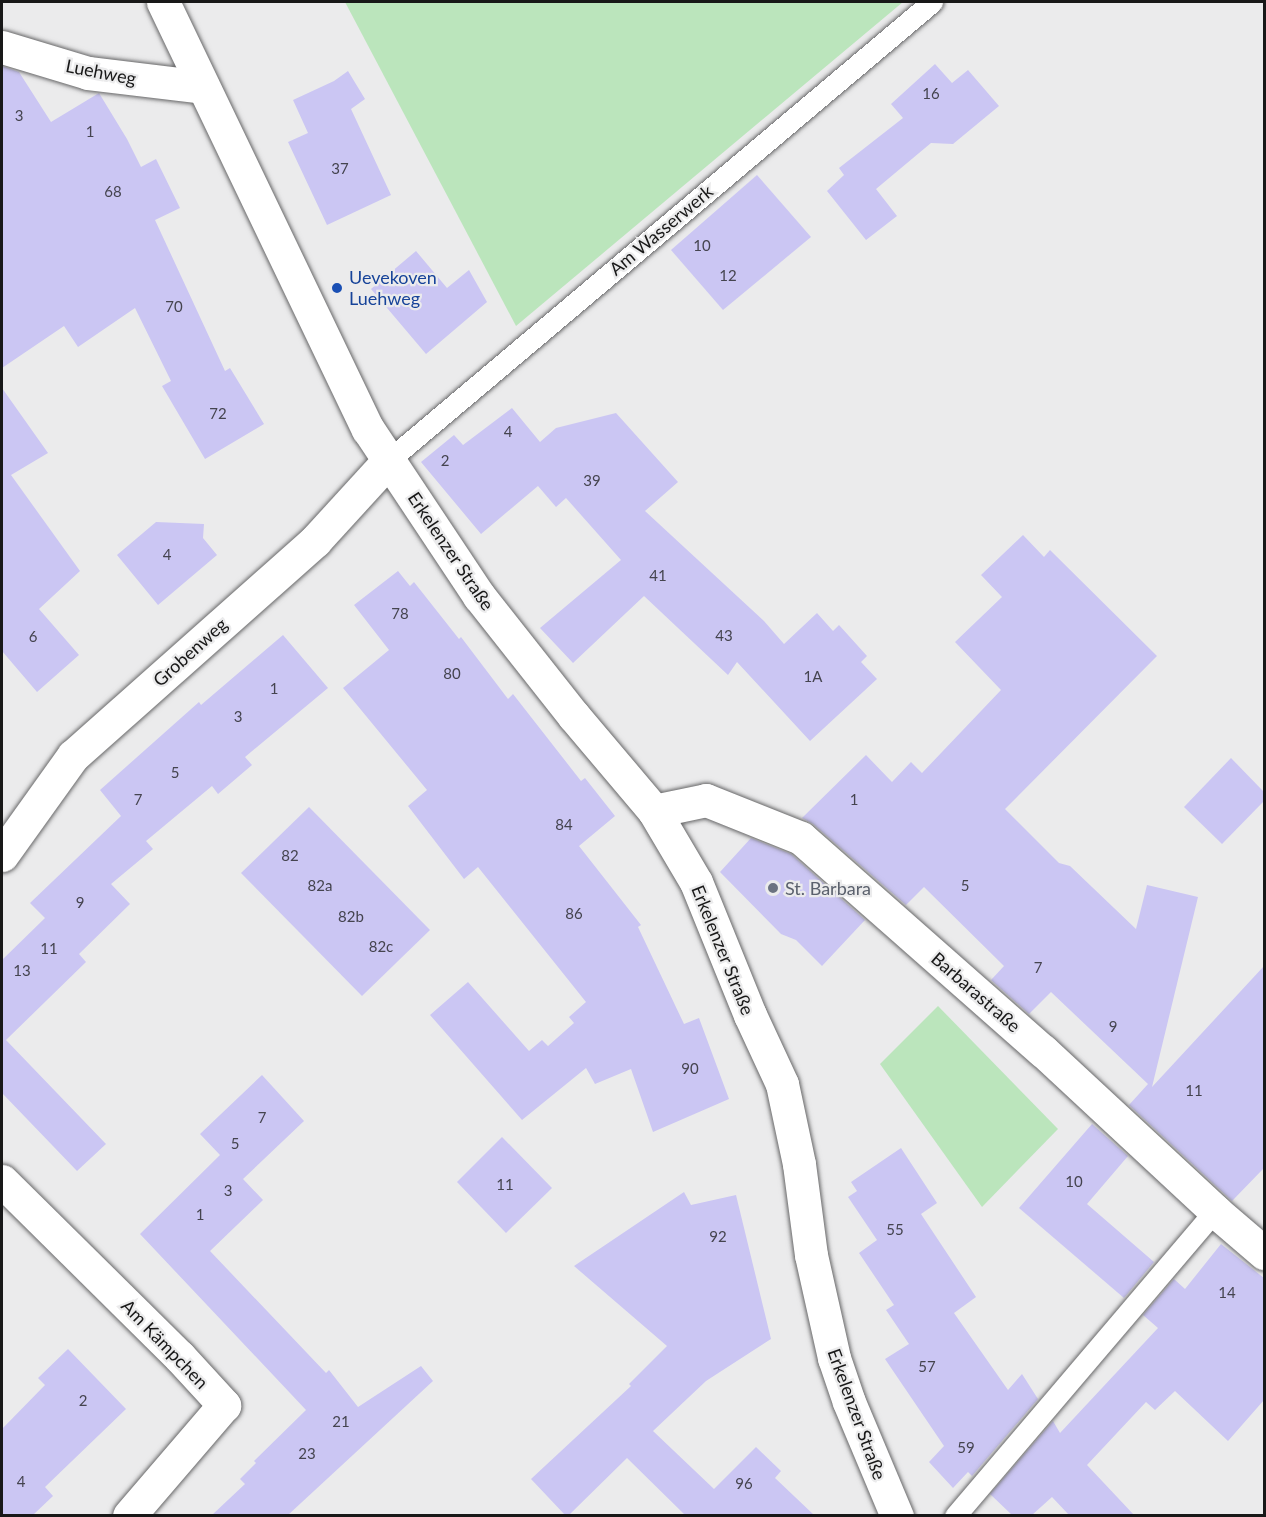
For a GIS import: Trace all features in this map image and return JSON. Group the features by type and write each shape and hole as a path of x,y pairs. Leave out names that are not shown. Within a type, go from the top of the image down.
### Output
{"street":[{"name":"Erkelenzer Straße","path":"163,2 368,429 479,596 573,716 654,811 696,882 750,1015 782,1084 799,1164 811,1255 834,1358 849,1402 897,1515"},
{"name":"Luehweg","path":"2,47 88,73 203,87"},
{"name":"Grobenweg","path":"2,855 73,756 315,541 390,459"},
{"name":"Barbarastraße","path":"654,811 706,800 801,838 1043,1051 1264,1253"},
{"name":"Am Kämpchen","path":"2,1181 179,1356 224,1405 129,1515"}],"lane":[{"name":"Am Wasserwerk","path":"390,459 932,2"},
{"path":"955,1515 1215,1210"}],"green space":[{"path":"345,2 903,2 516,326"},
{"path":"938,1006 1058,1129 982,1207 880,1064"}],"building":[{"path":"935,64 952,83 968,70 999,106 953,144 931,143 876,189 897,216 866,240 827,191 844,175 839,168 903,118 891,104"},
{"path":"2,66 19,72 51,122 99,93 141,167 156,159 180,208 155,220 225,371 230,368 264,424 205,459 162,386 171,381 135,308 78,347 64,326 2,368"},
{"path":"348,71 365,99 351,109 391,195 327,225 288,142 308,133 293,100 334,81"},
{"path":"757,175 811,237 723,310 671,250"},
{"path":"416,251 447,288 469,270 487,302 426,354 371,289"},
{"path":"2,388 48,453 11,475 80,571 39,609 79,655 37,692 2,651"},
{"path":"512,408 540,442 556,428 616,413 678,482 645,511 764,621 784,644 817,613 833,631 839,625 867,656 861,662 877,679 810,741 737,662 728,675 644,596 573,663 540,628 621,560 566,498 556,507 538,486 481,534 421,462 454,435 463,445"},
{"path":"156,522 204,524 203,538 217,555 158,605 117,555"},
{"path":"1023,535 1044,557 1050,550 1157,656 1005,809 1059,863 1070,866 1136,929 1147,885 1198,897 1152,1087 1264,966 1264,1168 1232,1201 1129,1105 1148,1084 1051,992 1029,1014 991,980 1004,966 924,887 906,905 813,824 802,818 866,755 892,782 911,762 922,773 1001,690 955,642 1002,597 981,575"},
{"path":"398,571 410,586 414,582 459,639 461,637 508,699 513,694 581,781 585,778 615,816 579,846 641,925 638,927 684,1024 699,1018 729,1099 653,1132 631,1069 595,1084 586,1068 522,1120 430,1015 468,982 529,1051 542,1040 548,1046 574,1023 569,1017 586,1002 478,867 464,879 408,806 427,790 343,688 389,650 354,605"},
{"path":"283,635 328,688 245,757 252,765 218,794 212,786 146,841 153,849 111,884 130,904 79,954 86,962 6,1040 106,1144 77,1171 2,1093 2,960 45,918 30,903 121,816 100,790 199,702 201,705"},
{"path":"1231,758 1264,792 1264,801 1222,844 1184,807"},
{"path":"309,807 430,930 362,996 241,873"},
{"name":"St. Barbara","path":"751,838 791,854 865,920 822,966 796,940 781,934 720,872"},
{"path":"262,1075 304,1121 243,1179 263,1200 210,1251 326,1373 329,1370 358,1407 421,1366 433,1381 288,1515 212,1515 245,1484 240,1479 256,1463 254,1461 306,1410 140,1234 220,1155 200,1134"},
{"path":"1092,1124 1128,1156 1087,1204 1154,1262 1124,1298 1019,1208"},
{"path":"502,1137 552,1188 506,1233 457,1182"},
{"path":"901,1148 937,1203 921,1214 976,1297 954,1313 1008,1390 1022,1374 1038,1399 972,1476 968,1472 953,1488 929,1462 944,1446 885,1359 909,1344 886,1310 894,1305 859,1253 877,1240 848,1197 857,1191 851,1182"},
{"path":"684,1192 691,1205 736,1195 771,1339 706,1381 653,1431 714,1489 756,1447 781,1471 775,1478 814,1515 685,1515 627,1458 569,1515 565,1515 531,1479 631,1386 629,1384 667,1346 574,1266"},
{"path":"1221,1244 1264,1278 1264,1400 1228,1441 1175,1391 1155,1410 1146,1402 1087,1465 1134,1515 1069,1515 1052,1497 1032,1515 1012,1515 990,1494 1053,1421 1060,1433 1158,1328 1143,1315 1174,1279 1185,1289"},
{"path":"68,1349 126,1409 45,1487 53,1496 33,1515 2,1515 2,1429 45,1385 38,1378"}],"place":[{"name":"Uevekoven Luehweg","path":"337,288"},
{"name":"St. Barbara","path":"773,888"}]}
